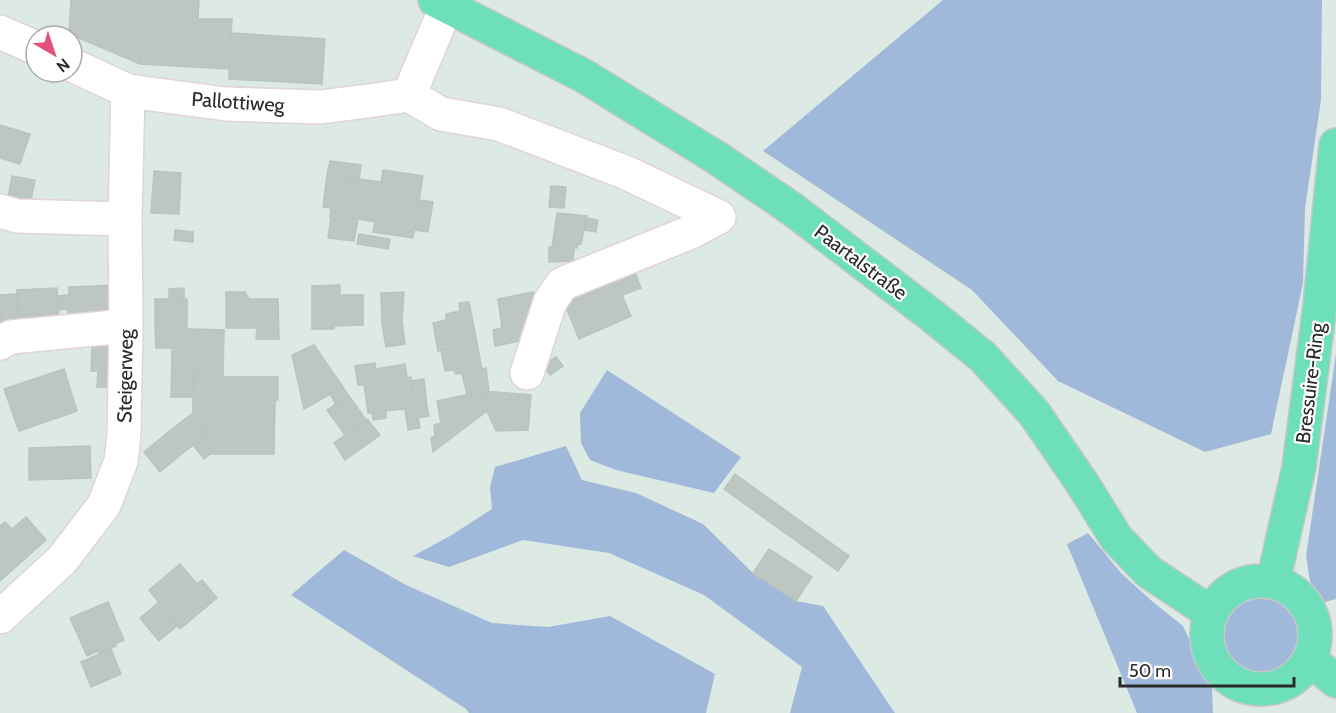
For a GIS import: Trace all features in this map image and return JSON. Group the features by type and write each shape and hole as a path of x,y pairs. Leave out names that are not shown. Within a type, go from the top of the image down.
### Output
{"main road":[{"name":"Paartalstraße","path":"441,2 584,76 717,158 792,209 935,318 983,357 1034,413 1117,539 1149,572 1211,612"},
{"name":"Bressuire-Ring","path":"1273,582 1299,466 1320,305 1336,145"},
{"path":"1255,581 1273,582 1299,596 1308,608 1314,622 1313,647 1309,659 1300,672 1288,682 1273,688 1258,689 1242,701 1239,686 1226,677 1214,663 1207,646 1207,627 1211,612 1223,595 1238,586 1255,581"},
{"path":"1309,659 1336,681"}],"street":[{"path":"441,2 409,94 415,99 441,114 499,124 627,173 719,217 690,232 562,284 549,302 527,373"},
{"path":"0,32 24,43"},
{"name":"Pallottiweg","path":"84,71 128,91 226,104 320,107 409,94"},
{"name":"Steigerweg","path":"0,616 62,560 104,505 121,460 124,434 128,91"},
{"path":"0,211 16,216 125,219"},
{"path":"0,343 11,338 126,326"}],"shaded area":[{"path":"943,0 1322,0 1321,100 1305,208 1303,283 1271,434 1205,452 1058,381 972,290 763,151"},
{"path":"1336,354 1336,599 1325,602 1313,589 1306,556"},
{"path":"607,370 741,457 714,493 616,470 590,460 581,443 580,413"},
{"path":"566,446 582,480 636,493 703,524 753,573 796,601 823,606 895,713 790,713 802,667 704,595 609,553 523,540 449,567 413,556 492,509 490,487 495,467"},
{"path":"1088,533 1121,573 1183,626 1200,666 1212,687 1213,713 1137,713 1067,544"},
{"path":"344,550 406,585 492,623 548,627 610,616 715,674 706,713 469,713 291,595"},
{"path":"1260,598 1275,601 1288,609 1296,622 1299,637 1296,652 1288,665 1275,673 1260,676 1245,673 1232,665 1224,652 1221,637 1224,622 1232,609 1245,601"}],"building":[{"path":"71,0 144,0 140,64 84,40 84,24 70,24"},
{"path":"144,0 199,0 198,19 232,19 229,69 140,64"},
{"path":"231,33 325,39 322,84 229,79"},
{"path":"0,125 30,134 20,164 0,158"},
{"path":"330,161 361,165 359,180 327,175"},
{"path":"383,170 423,176 413,238 373,232"},
{"path":"154,171 181,173 179,214 151,213"},
{"path":"327,175 381,182 375,222 352,218 352,221 330,218 331,208 323,207"},
{"path":"12,176 35,180 30,206 7,202"},
{"path":"551,186 566,187 564,208 549,207"},
{"path":"419,200 433,202 428,232 415,230"},
{"path":"557,213 587,216 581,244 578,243 577,248 552,247"},
{"path":"331,218 352,221 352,218 358,219 354,241 328,238"},
{"path":"586,218 598,220 596,232 584,230"},
{"path":"175,230 193,232 193,242 174,240"},
{"path":"359,234 390,239 388,249 357,244"},
{"path":"549,247 574,248 573,261 549,262"},
{"path":"632,265 641,288 622,295 631,316 579,339 564,302 597,288 593,281"},
{"path":"116,285 116,320 68,322 68,309 58,310 58,296 69,295 69,287"},
{"path":"340,285 340,295 363,295 363,325 312,329 312,286"},
{"path":"57,288 59,326 18,329 17,290"},
{"path":"184,288 184,299 169,299 169,289"},
{"path":"226,292 245,292 249,299 278,299 279,339 256,339 257,328 226,328"},
{"path":"404,292 402,320 382,324 381,293"},
{"path":"533,292 539,322 534,338 495,346 493,330 502,328 498,299"},
{"path":"16,294 18,331 0,332 0,295"},
{"path":"155,299 187,299 187,328 155,328"},
{"path":"469,302 477,343 438,351 433,323 446,320 446,314 460,311 459,303"},
{"path":"402,320 405,344 386,347 382,324"},
{"path":"155,328 195,329 194,348 156,348"},
{"path":"195,329 224,330 223,376 193,376"},
{"path":"477,343 482,370 456,374 453,370 445,371 441,350"},
{"path":"314,345 343,387 304,409 292,355"},
{"path":"114,346 113,387 97,387 98,371 91,371 92,347"},
{"path":"172,348 194,348 193,397 171,397"},
{"path":"556,357 563,366 550,375 543,365"},
{"path":"375,363 376,369 405,364 407,378 411,377 414,408 368,413 364,385 358,385 355,366"},
{"path":"486,368 489,391 467,395 462,374"},
{"path":"64,369 77,411 19,431 4,389"},
{"path":"193,376 278,377 278,400 193,399"},
{"path":"424,379 427,407 414,408 411,381"},
{"path":"343,387 349,396 336,405 330,394"},
{"path":"485,391 487,411 433,452 431,438 435,436 434,425 441,423 437,401"},
{"path":"485,391 531,395 528,430 496,431 487,411"},
{"path":"349,396 366,420 345,435 327,410"},
{"path":"193,399 275,400 274,454 210,454 204,459 193,445 208,433 193,413"},
{"path":"427,407 429,416 418,418 420,428 408,430 405,409"},
{"path":"386,411 386,418 373,420 372,412"},
{"path":"193,413 208,433 183,453 167,433"},
{"path":"367,419 380,435 345,460 334,443"},
{"path":"167,433 183,453 160,472 144,452"},
{"path":"90,446 91,478 29,480 29,448"},
{"path":"735,474 849,556 838,571 724,489"},
{"path":"26,517 46,540 9,573 0,563 0,526 5,522 12,529"},
{"path":"769,549 812,577 796,601 753,573"},
{"path":"0,563 9,573 0,581"},
{"path":"180,564 197,584 202,580 217,598 180,629 149,590"},
{"path":"108,602 124,640 115,644 116,646 87,656 70,618"},
{"path":"159,602 177,626 159,641 140,618"},
{"path":"111,649 121,674 91,687 81,662"}]}
